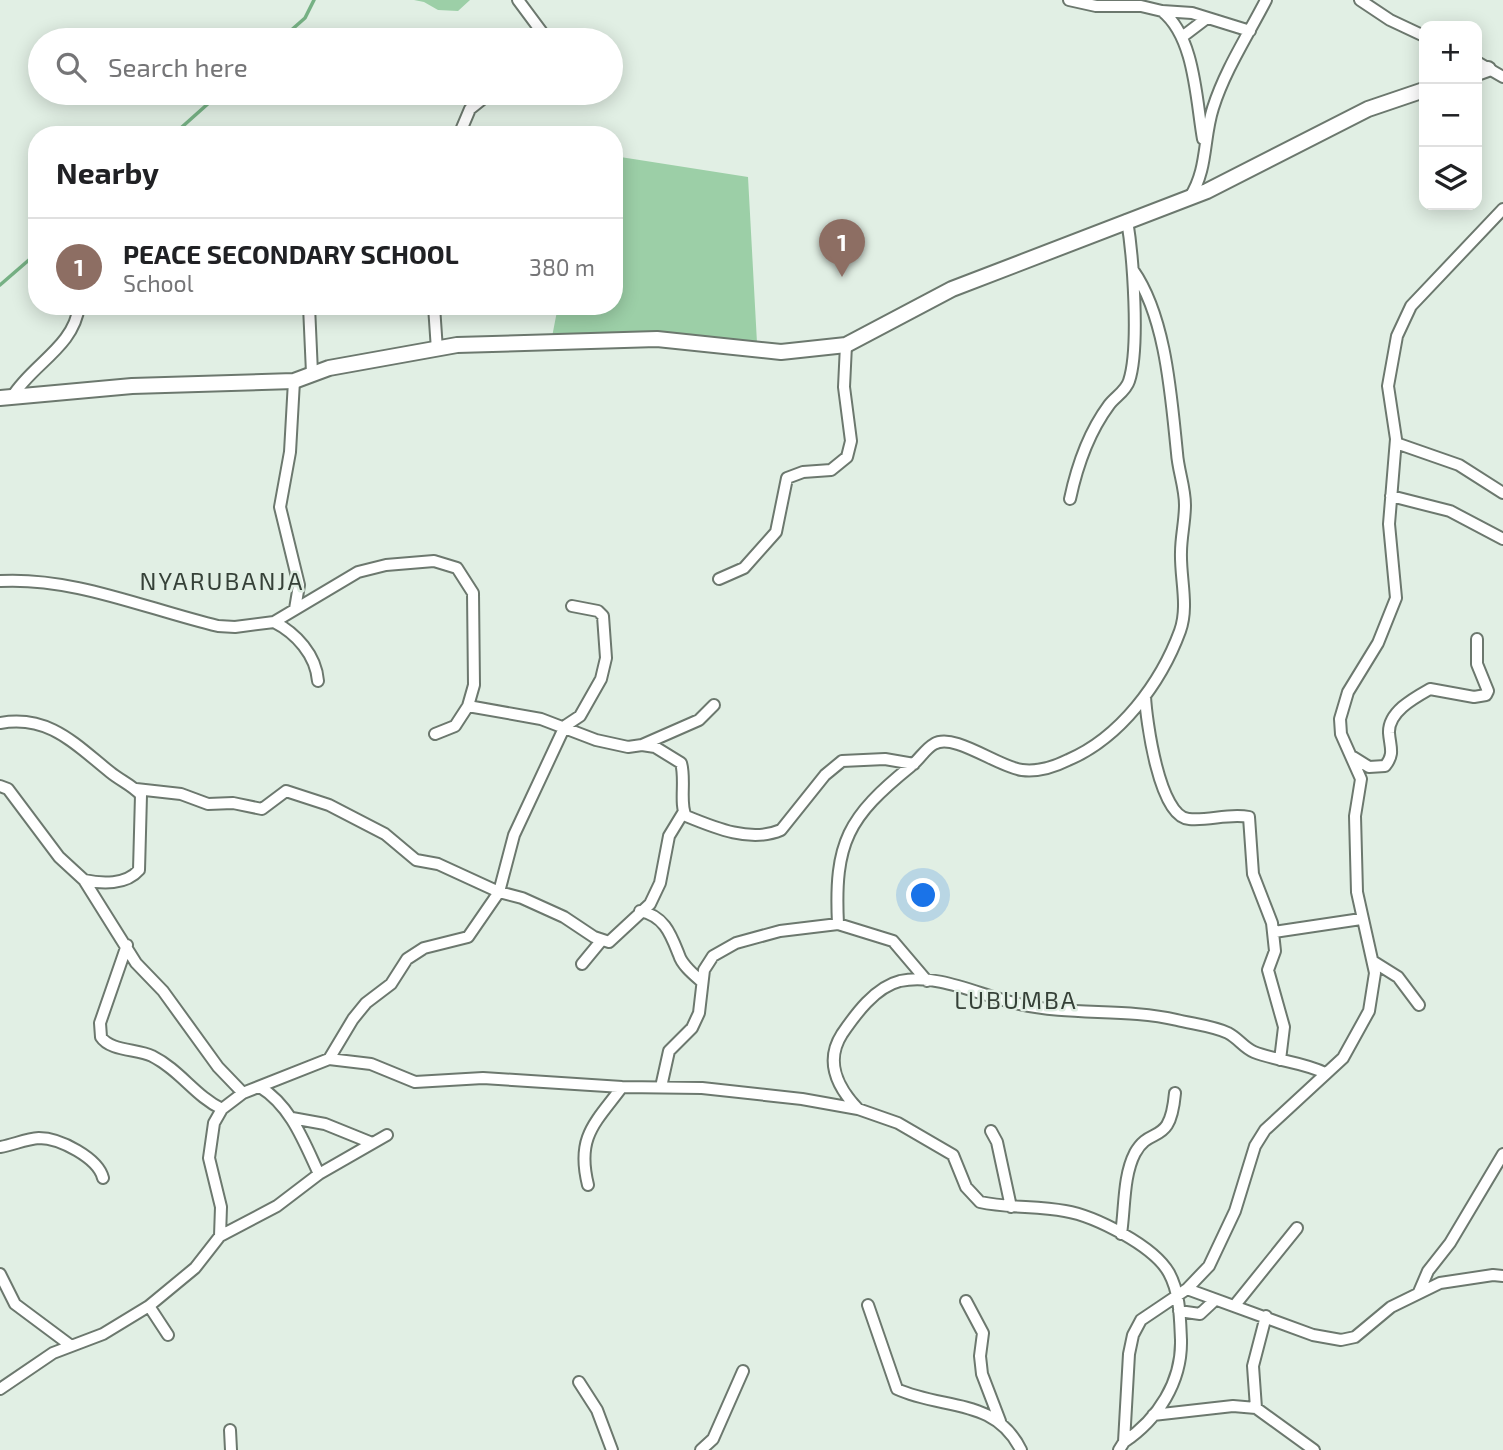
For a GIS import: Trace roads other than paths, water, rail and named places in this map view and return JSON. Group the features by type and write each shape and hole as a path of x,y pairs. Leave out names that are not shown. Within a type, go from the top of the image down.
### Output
{"street":[{"path":"518,0 539,28"},
{"path":"1069,0 1096,6 1141,6 1207,18 1250,31"},
{"path":"1204,145 1220,88 1266,0"},
{"path":"1360,0 1419,34"},
{"path":"1162,11 1172,19 1182,37 1192,74 1204,145 1203,172 1190,197"},
{"path":"1182,37 1207,18"},
{"path":"1482,68 1503,66"},
{"path":"1482,68 1503,77"},
{"path":"6,397 132,386 294,381 312,373 437,350 500,343 657,339 780,352 846,345 952,289 1190,197 1368,109 1419,92"},
{"path":"463,126 470,109 475,105"},
{"path":"1121,1446 1133,1335 1141,1320 1182,1293 1205,1272 1218,1251 1235,1211 1252,1156 1265,1130 1343,1058 1362,1028 1375,988 1374,962 1361,919 1355,816 1361,779 1341,734 1343,706 1378,643 1396,598 1390,541 1396,443 1388,386 1403,323 1411,306 1503,209"},
{"path":"1070,499 1080,460 1108,406 1129,380 1133,344 1133,270 1127,220"},
{"path":"838,924 840,856 850,826 878,794 932,745 949,741 1004,766 1037,770 1054,766 1094,746 1145,696 1180,630 1184,607 1181,553 1185,505 1175,421 1149,294 1133,270"},
{"path":"6,397 74,328 77,315"},
{"path":"309,315 312,373"},
{"path":"435,315 437,350"},
{"path":"719,579 744,568 776,532 787,478 803,472 831,470 847,457 851,440 844,387 846,345"},
{"path":"294,381 290,452 280,508 299,585 295,609"},
{"path":"1396,443 1459,465 1503,493"},
{"path":"1391,496 1450,511 1501,538"},
{"path":"0,581 21,580 75,587 218,626 235,627 274,622 358,572 386,565 434,561 457,568 473,593 476,662 474,685 468,706 455,726 435,734"},
{"path":"330,1059 353,1019 366,1003 391,984 407,959 424,948 468,937 499,892 514,835 565,726 580,716 601,679 606,658 603,616 598,611 572,606"},
{"path":"274,622 303,645 317,669 318,681"},
{"path":"1351,755 1368,767 1385,766 1392,755 1389,734 1393,718 1430,689 1474,697 1486,695 1488,691 1477,664 1477,639"},
{"path":"1145,696 1147,732 1159,776 1165,792 1179,813 1189,820 1249,817 1253,874 1273,932 1274,960 1268,970 1284,1027 1285,1038 1280,1060"},
{"path":"642,745 699,720 715,705"},
{"path":"0,723 13,720 36,723 54,731 88,751 109,771 136,789 181,794 208,804 233,803 262,809 289,791 329,805 385,834 416,860 438,864 499,892 522,898 564,917 601,941 615,940 656,895 669,836 683,813 685,787 681,763 655,747 612,745 565,726 521,714 468,706"},
{"path":"683,813 732,832 762,836 772,834 788,824 825,775 842,761 885,759 914,764"},
{"path":"0,786 8,789 59,857 84,880 144,973 163,991 218,1067 243,1093"},
{"path":"84,880 107,884 134,876 139,870 142,803 136,789"},
{"path":"640,911 661,920 675,941 683,962 701,981"},
{"path":"1273,932 1361,919"},
{"path":"661,1087 669,1052 692,1028 699,1013 701,981 713,956 736,943 780,931 838,924 893,941 927,981"},
{"path":"582,964 601,941"},
{"path":"127,945 100,1023 101,1037 108,1044 156,1059 195,1086 203,1100 222,1109"},
{"path":"1374,962 1398,977 1419,1005"},
{"path":"858,1110 837,1082 833,1055 838,1041 861,1008 879,992 897,982 927,981 1050,1009 1177,1020 1218,1029 1231,1034 1253,1052 1325,1073"},
{"path":"220,1236 221,1207 209,1158 212,1132 222,1109 243,1093 330,1059 371,1064 415,1082 483,1078 622,1087 702,1088 802,1099 858,1110 898,1123 942,1146 953,1155 972,1197 980,1202 1066,1211 1121,1234 1145,1249 1167,1270 1182,1293 1179,1311 1181,1363 1177,1378 1143,1429 1121,1446"},
{"path":"260,1087 280,1102 292,1118 319,1174"},
{"path":"588,1185 584,1158 585,1140 596,1119 622,1087"},
{"path":"1121,1234 1130,1164 1143,1143 1166,1128 1171,1120 1175,1093"},
{"path":"292,1118 325,1125 372,1143"},
{"path":"991,1131 997,1142 1010,1207"},
{"path":"0,1389 70,1345 103,1334 149,1306 195,1268 220,1236 287,1200 319,1174 387,1135"},
{"path":"0,1147 23,1140 50,1140 92,1161 101,1171 103,1178"},
{"path":"1419,1292 1429,1271 1450,1243 1503,1154"},
{"path":"1236,1306 1297,1228"},
{"path":"0,1274 15,1304 70,1345"},
{"path":"1182,1293 1236,1306 1313,1335 1341,1340 1364,1332 1391,1307 1419,1292 1460,1278 1503,1276"},
{"path":"1179,1311 1200,1314 1215,1300"},
{"path":"966,1301 983,1333 980,1361 1000,1421 1021,1450"},
{"path":"868,1304 898,1389 972,1407 1000,1421"},
{"path":"149,1306 167,1335"},
{"path":"1256,1408 1253,1366 1266,1316"},
{"path":"701,1450 713,1439 743,1371"},
{"path":"579,1382 597,1410 612,1450"},
{"path":"1153,1415 1233,1406 1256,1408 1314,1450"},
{"path":"230,1430 231,1450"}],"waterway":[{"path":"294,28 305,18 314,0"},
{"path":"183,126 207,105"},
{"path":"0,285 28,261"}],"place":[{"name":"PEACE SECONDARY SCHOOL","path":"842,277"}],"district":[{"name":"NYARUBANJA","path":"222,580"},
{"name":"LUBUMBA","path":"1016,999"}]}
